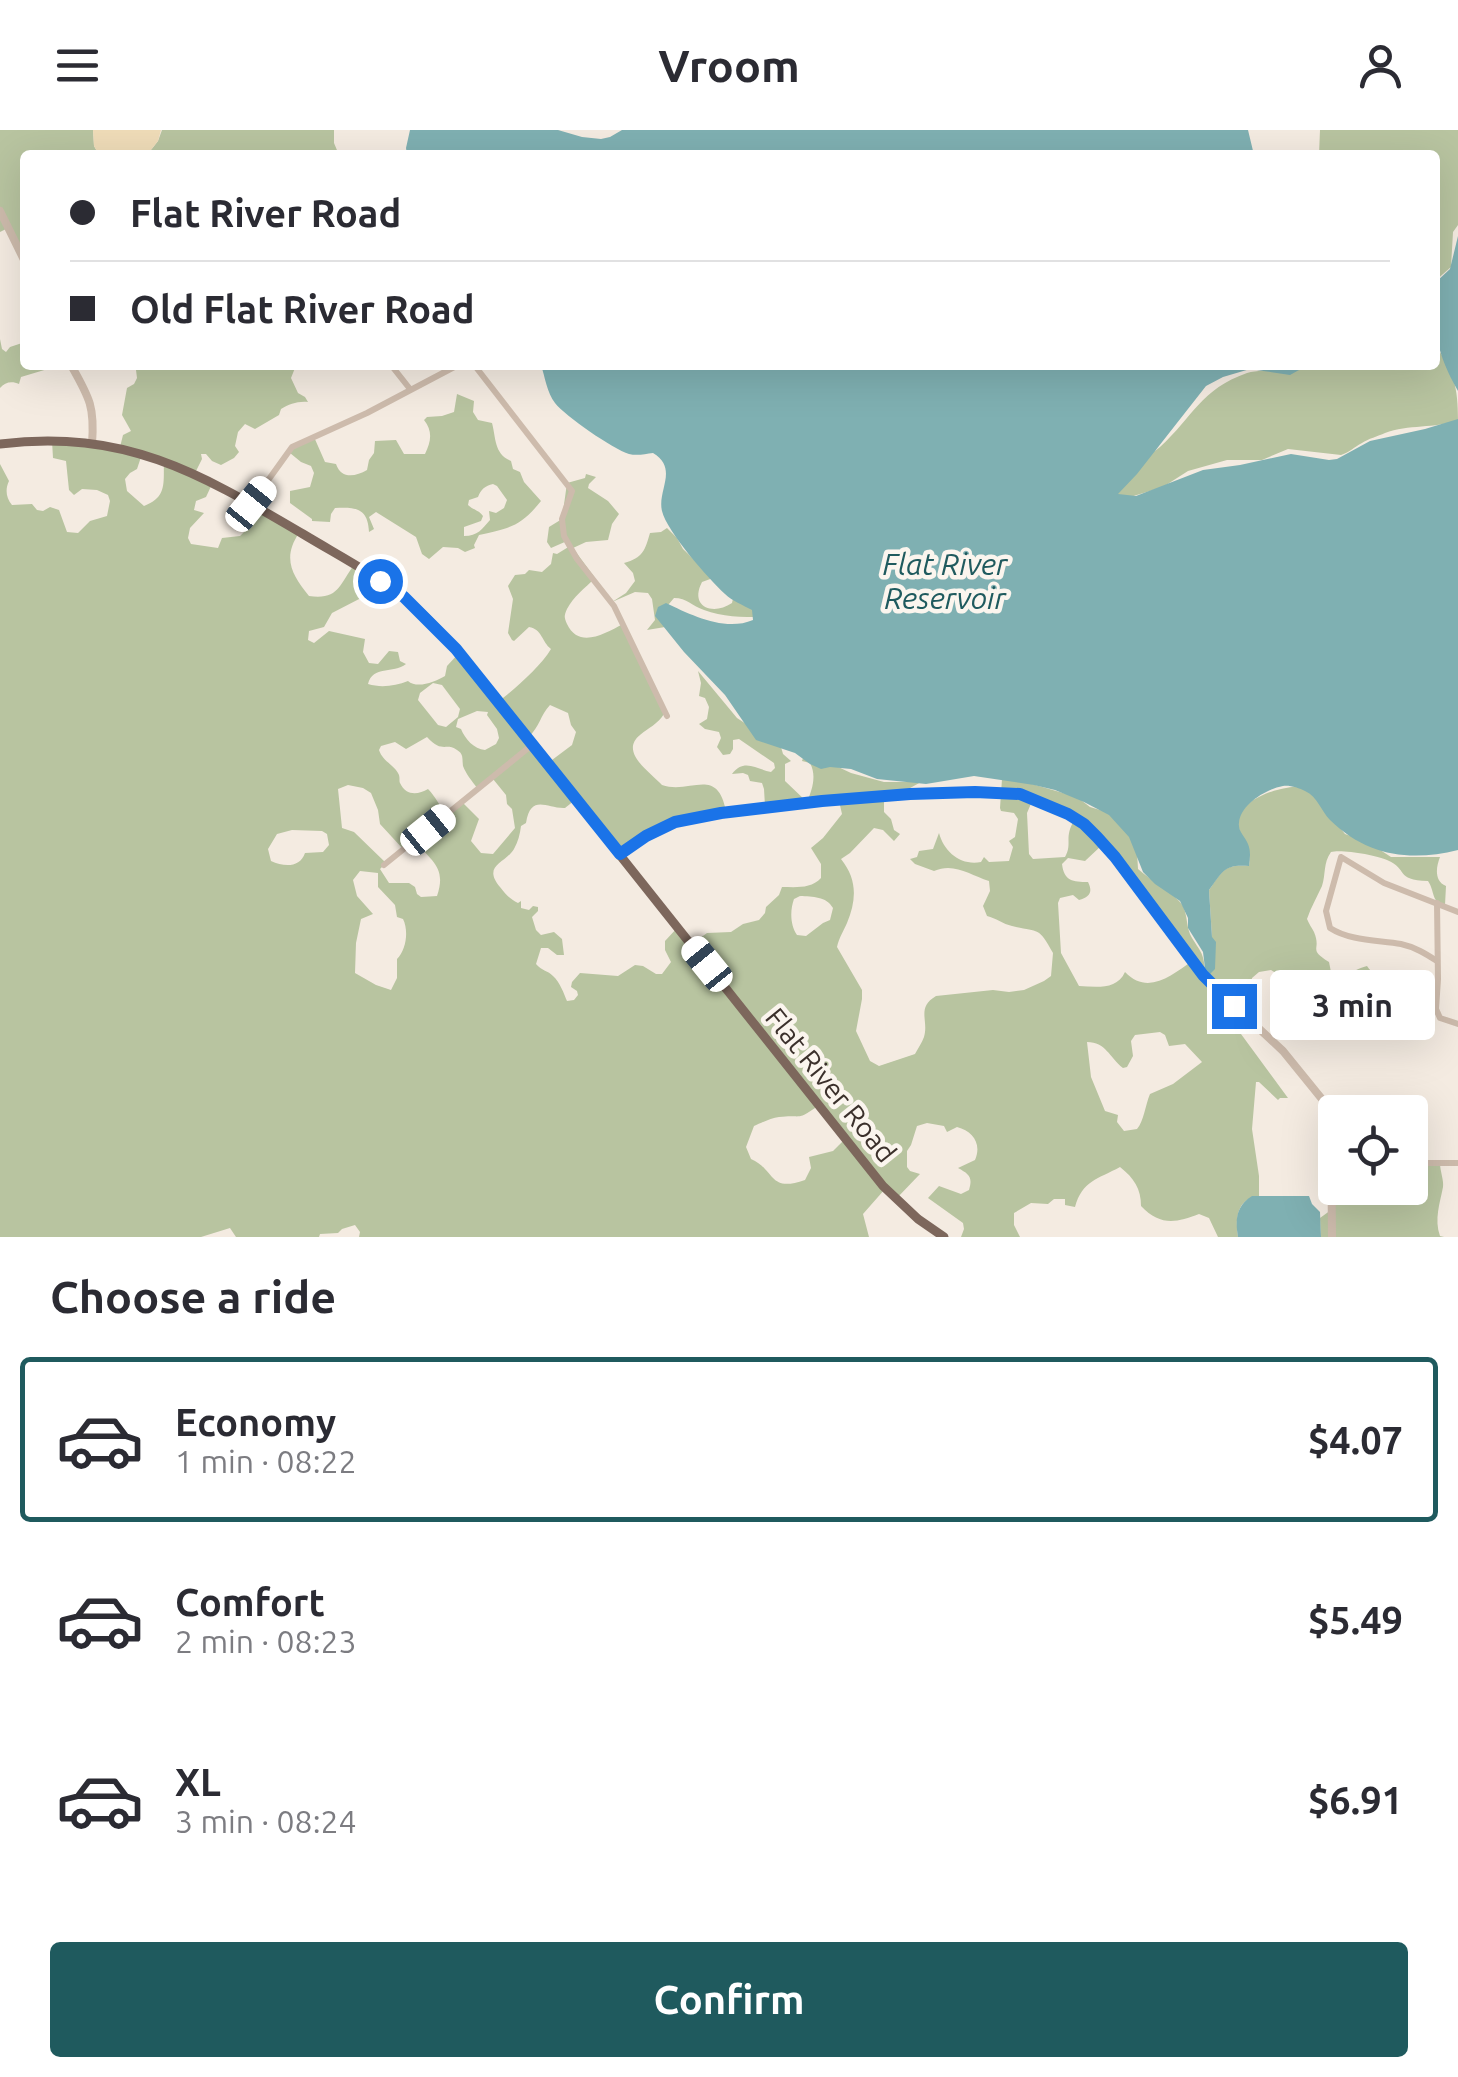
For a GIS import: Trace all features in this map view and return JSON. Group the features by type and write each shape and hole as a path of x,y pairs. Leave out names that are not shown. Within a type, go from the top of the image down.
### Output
{"main road":[{"name":"Flat River Road","path":"0,444 92,444 172,464 225,488 404,597 456,649 883,1186 944,1237"}],"street":[{"path":"0,210 20,252"},
{"path":"74,370 90,399 92,444"},
{"path":"395,370 410,389"},
{"path":"251,504 292,447 448,370"},
{"path":"477,370 572,491 562,519 564,536 614,606 667,716"},
{"path":"384,865 532,745"},
{"path":"620,854 675,822 764,807 910,794 1020,794 1084,824 1097,837 1208,982 1284,1051 1319,1095"},
{"path":"1438,961 1413,948 1336,932 1328,924 1326,912 1342,858 1384,883 1458,912"},
{"path":"1438,903 1436,1009 1444,1021 1458,1024"},
{"path":"1428,1163 1458,1163"},
{"path":"1332,1205 1332,1237"}],"green space":[{"path":"0,130 93,130 96,150 20,150 20,251 8,228 0,232"},
{"path":"162,130 334,130 337,150 151,150"},
{"path":"1320,130 1458,130 1458,225 1453,232 1451,267 1440,277 1440,150 1319,150"},
{"path":"0,339 6,352 20,344 20,370 44,370 21,377 19,384 4,384 0,388"},
{"path":"1440,352 1454,380 1458,420 1394,430 1341,455 1288,449 1262,460 1227,460 1188,471 1163,487 1127,498 1112,497 1129,471 1160,447 1219,387 1254,371 1440,370"},
{"path":"136,370 294,370 291,378 308,402 284,407 279,415 255,429 245,424 238,432 235,446 239,452 221,465 201,454 196,471 213,482 206,497 196,501 194,510 204,513 190,528 188,538 191,544 218,548 222,538 240,536 247,529 256,507 299,533 291,550 291,566 309,596 332,593 354,565 383,583 372,596 332,613 324,627 309,631 308,640 314,643 329,631 365,639 363,652 369,663 378,664 389,651 398,652 400,661 406,664 374,674 368,684 431,682 445,676 447,666 459,653 499,701 527,677 551,649 537,630 529,627 512,640 508,633 513,599 508,586 515,575 529,570 542,572 551,564 553,553 570,546 567,541 551,548 547,542 549,527 562,519 567,483 585,478 586,474 596,477 588,488 619,514 608,540 573,548 595,578 570,605 566,622 572,632 585,638 623,624 664,714 634,741 635,755 662,785 701,784 716,789 726,811 687,817 621,853 575,800 565,808 532,808 514,849 493,874 506,895 521,901 521,908 538,907 532,917 541,935 554,932 562,939 564,955 541,948 536,964 551,974 567,1001 578,995 571,987 580,973 618,976 635,965 662,974 671,962 665,941 678,927 692,944 707,933 731,932 759,920 782,887 808,886 821,878 821,864 811,848 842,814 839,801 765,806 762,783 750,781 743,773 732,774 746,766 771,772 774,763 739,739 733,740 730,754 723,755 717,747 719,732 699,724 707,719 709,707 705,698 699,696 698,671 737,718 781,747 791,761 785,764 785,781 807,802 813,773 810,763 802,761 803,758 884,782 921,782 901,793 884,796 884,812 900,834 894,841 883,830 874,828 841,859 853,882 854,897 837,947 862,990 856,1031 870,1061 879,1066 915,1054 924,1037 926,1005 936,996 1024,990 1051,976 1053,953 1040,934 987,916 983,906 990,891 989,881 955,869 934,871 910,859 917,857 919,851 933,849 939,833 949,852 960,860 974,863 984,857 989,862 1009,861 1013,847 1009,841 1015,837 1018,819 1014,813 1001,811 1002,779 1077,797 1090,807 1110,813 1136,835 1138,869 1183,906 1205,968 1212,937 1209,890 1225,870 1249,866 1239,818 1262,795 1307,787 1345,834 1368,842 1391,857 1440,857 1437,873 1446,886 1445,905 1435,899 1428,881 1406,876 1387,860 1331,852 1307,919 1317,951 1329,962 1338,988 1346,986 1355,971 1367,966 1377,975 1391,973 1398,982 1401,990 1390,1004 1397,1028 1395,1035 1349,1037 1324,1010 1300,1022 1296,1016 1304,999 1288,991 1287,980 1271,970 1252,978 1254,991 1238,1008 1251,1019 1241,1034 1288,1098 1278,1100 1256,1082 1252,1129 1259,1196 1246,1201 1239,1210 1238,1237 1218,1237 1209,1218 1199,1214 1176,1221 1155,1217 1141,1206 1136,1184 1120,1167 1087,1186 1075,1207 1065,1205 1065,1199 1054,1199 1048,1204 1031,1203 1014,1213 1020,1237 961,1237 963,1223 928,1198 939,1186 961,1194 969,1190 969,1176 958,1168 975,1160 977,1144 963,1129 957,1127 947,1132 944,1126 927,1123 917,1126 907,1151 907,1167 920,1174 896,1199 885,1189 863,1214 869,1237 359,1237 355,1225 319,1237 236,1237 230,1228 201,1237 0,1237 0,464 9,481 7,493 12,505 32,504 37,510 59,510 67,532 78,533 90,521 107,516 108,495 82,489 74,495 69,490 66,461 53,458 52,441 120,447 123,435 131,431 122,415 127,388 137,378","holes":["142,454 164,460 161,493 144,506 127,491 125,479 137,469","433,683 442,685 460,709 458,717 446,727 438,725 418,700 420,693","550,705 568,713 576,732 572,745 548,763 528,738","477,711 488,712 499,738 496,744 481,749 456,727 458,719","427,737 462,755 464,769 477,788 493,779 506,795 515,828 493,854 481,853 471,841 479,819 463,803 447,814 428,789 412,793 406,790 379,750 395,742 406,749","348,785 371,793 380,824 403,849 415,841 432,860 440,878 437,896 421,897 409,883 389,883 380,869 386,863 354,832 342,828 338,789","1033,799 1075,819 1065,857 1033,859 1029,854 1027,813","292,830 322,831 327,834 329,845 323,852 305,853 291,865 271,861 268,849 277,834","1101,846 1116,857 1192,961 1151,983 1125,972 1112,985 1079,986 1061,953 1058,903 1060,898 1073,895 1083,899 1090,889 1088,882 1067,877 1062,864 1068,858 1085,861","360,871 378,873 378,887 395,905 397,917 405,924 406,940 397,959 397,978 391,990 355,973 361,919 373,914 357,896 353,880","794,899 823,899 833,908 830,920 806,936 797,935 792,922","1160,1032 1169,1046 1185,1044 1202,1062 1173,1084 1150,1094 1137,1129 1124,1131 1117,1122 1118,1115 1105,1111 1091,1077 1087,1042 1103,1047 1123,1068 1133,1056 1131,1041 1135,1035","819,1105 846,1138 833,1151 809,1157 811,1168 805,1180 778,1182 751,1159 746,1147 754,1126 803,1115"]},
{"path":"457,394 474,401 473,412 478,420 492,423 499,450 541,501 514,525 479,535 475,548 465,552 443,547 429,559 422,554 416,537 376,512 369,517 374,529 369,532 366,518 355,509 335,508 330,522 312,521 290,503 290,491 310,487 314,473 311,466 290,453 291,447 314,437 325,462 353,475 367,470 375,441 396,440 404,454 425,454 430,437 424,420 454,412","holes":["488,486 497,486 507,500 504,508 496,513 489,511 490,520 482,529 464,536 464,527 481,521 483,516 468,505 469,500"]},
{"path":"667,528 713,578 702,582 699,591 705,607 725,607 732,603 734,594 762,617 718,614 674,598 663,611 665,627 647,630 655,620 648,593 635,592 612,602 635,581 624,563 642,552 650,533"},
{"path":"1428,1163 1440,1163 1443,1184 1438,1223 1440,1236 1444,1237 1321,1237 1320,1218 1332,1205 1428,1205"}],"sand":[{"path":"93,130 161,130 151,150 96,150"}],"water":[{"path":"410,130 558,130 601,139 622,130 1248,130 1253,150 406,150"},
{"path":"1458,236 1458,391 1440,347 1440,278 1450,269"},
{"name":"Flat River Reservoir","path":"542,370 1247,370 1206,386 1118,494 1136,496 1203,470 1291,454 1337,459 1370,441 1458,419 1458,850 1423,855 1390,853 1344,832 1305,791 1286,786 1269,791 1249,804 1240,816 1240,829 1250,849 1249,866 1225,870 1209,890 1212,937 1216,942 1215,969 1210,974 1180,901 1143,872 1129,837 1109,815 1084,802 1034,785 974,776 926,784 877,779 851,769 821,769 795,753 756,740 725,695 655,616 658,607 666,603 708,621 731,624 753,620 752,610 725,594 665,520 661,503 666,473 661,459 653,453 629,454 601,439 560,409 548,390"},
{"name":"Flat River Reservoir","path":"1257,370 1299,370 1290,375"},
{"path":"1252,1196 1309,1196 1320,1212 1321,1237 1238,1237 1238,1214"}],"route":[{"path":"380,581 404,597 456,649 620,854 646,836 685,818 910,794 1020,794 1084,824 1115,857 1208,982 1234,1006"}]}
